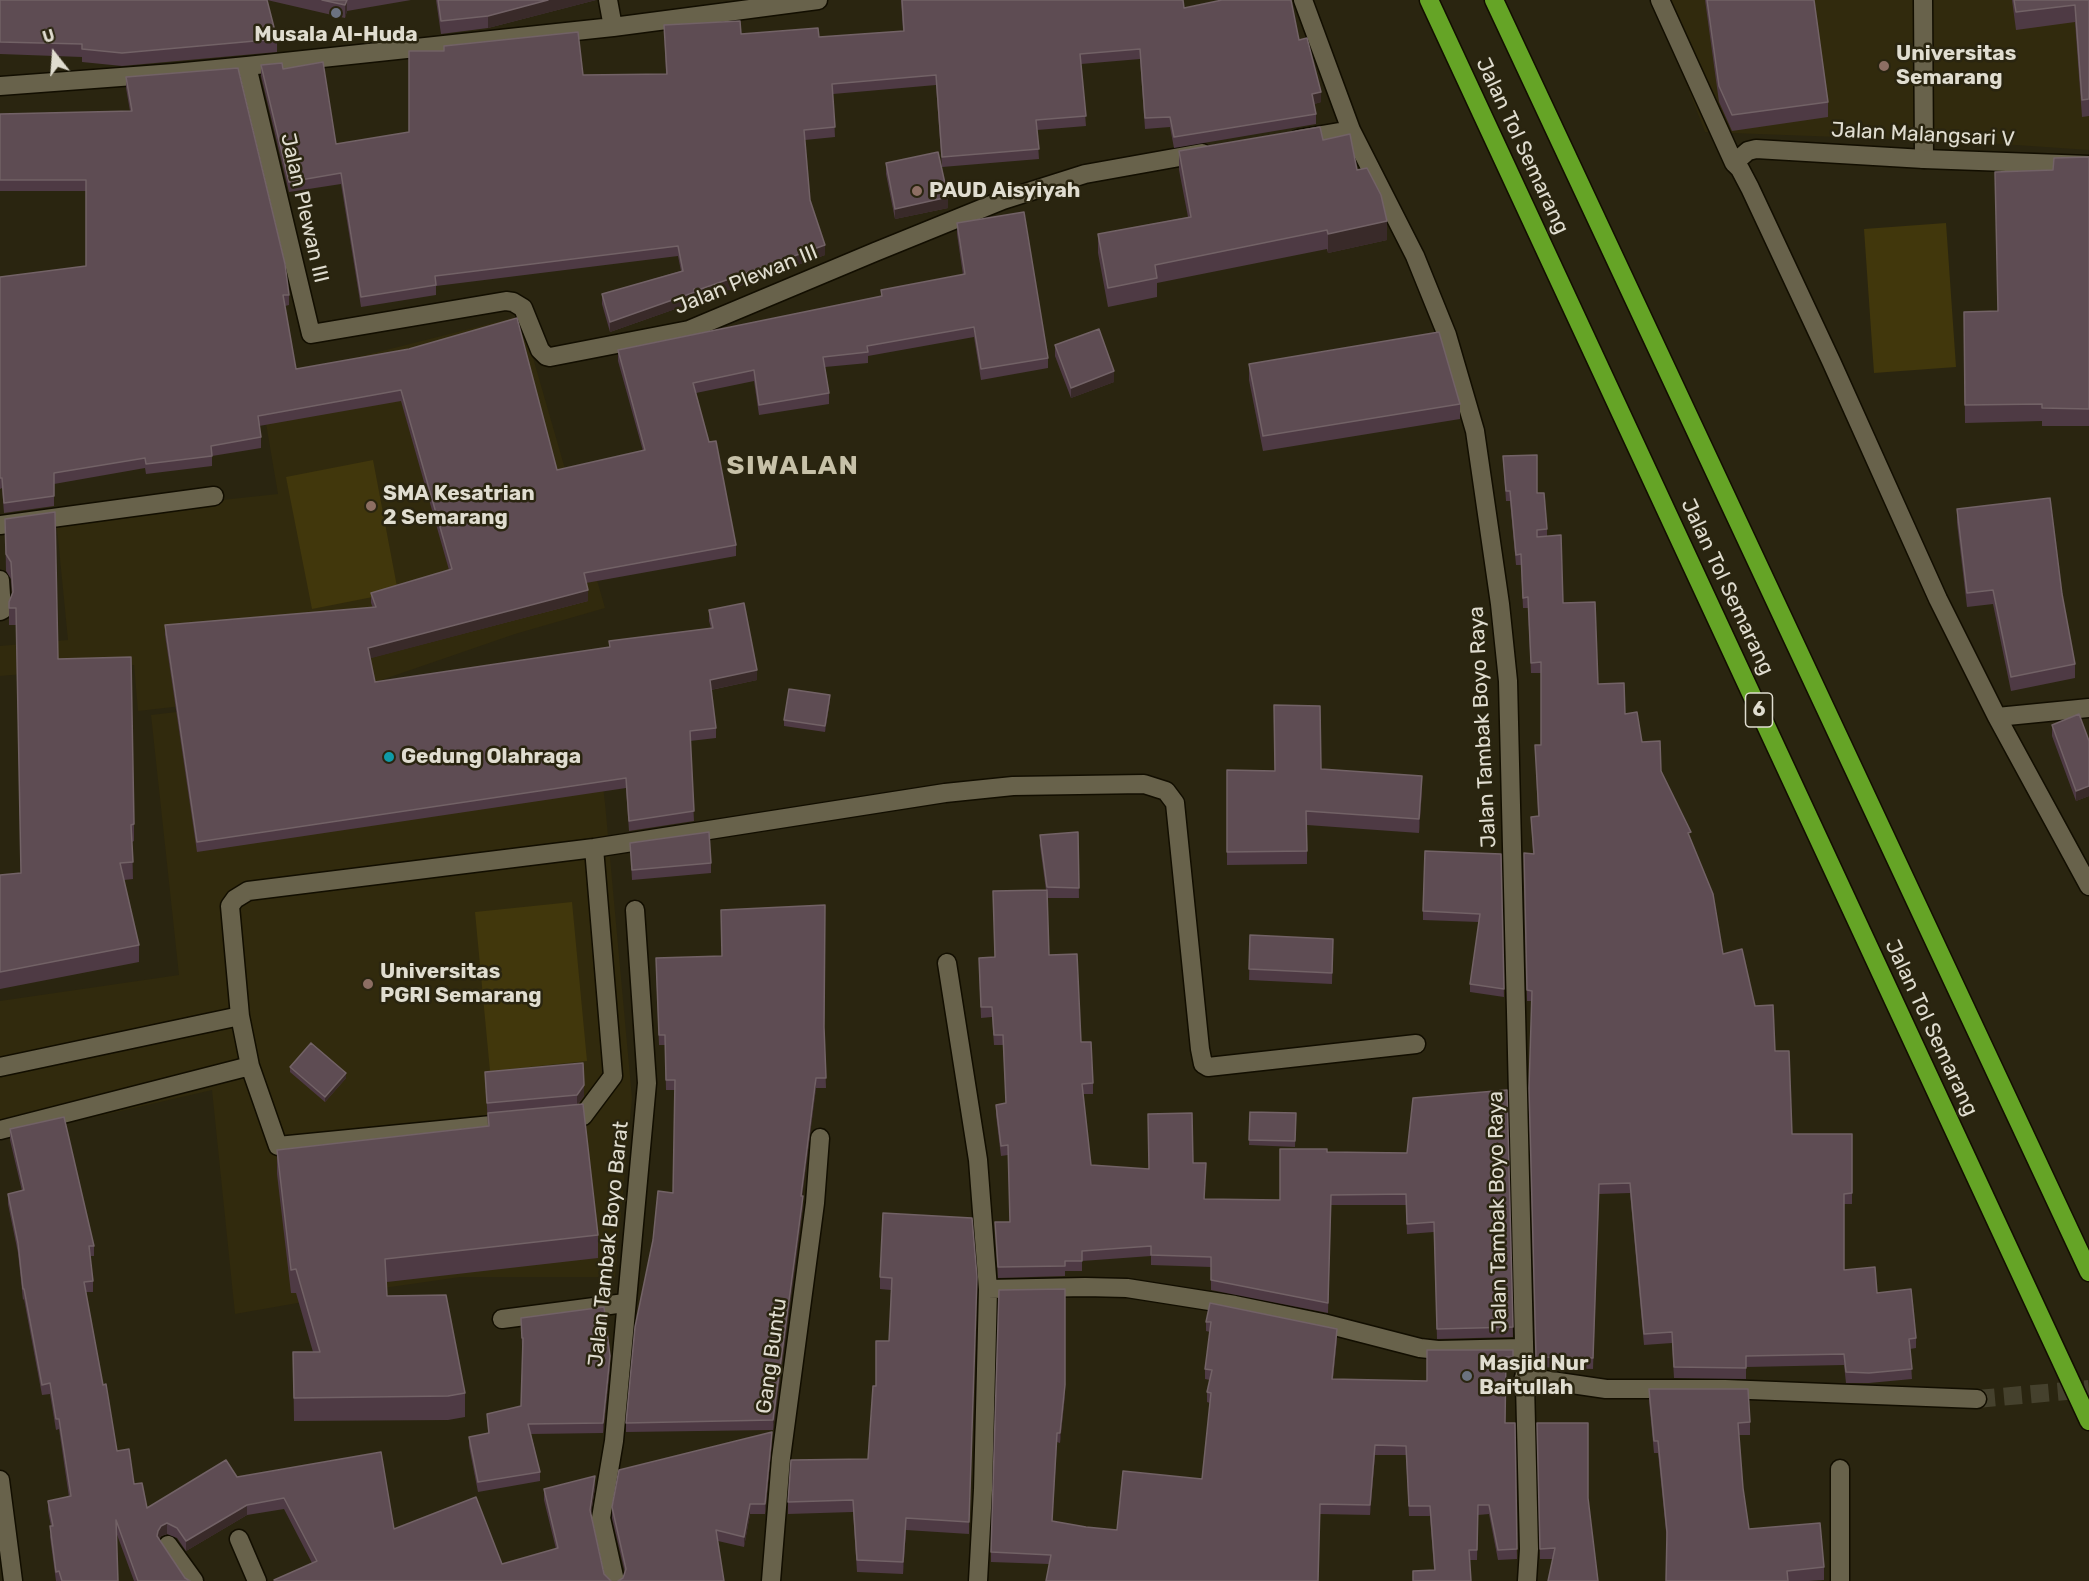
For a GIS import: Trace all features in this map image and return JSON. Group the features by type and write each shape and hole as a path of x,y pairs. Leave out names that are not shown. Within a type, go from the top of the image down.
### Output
{"highway":[{"name":"Jalan Tol Semarang","path":"1429,0 2089,1421"},
{"name":"Jalan Tol Semarang","path":"1494,0 2089,1272"}],"street":[{"path":"608,0 613,27"},
{"path":"0,86 174,74 613,27 818,0"},
{"path":"1283,141 1351,130 1302,0"},
{"path":"1660,0 1734,162 1750,188 1831,361 1938,599 1997,717 2089,886"},
{"path":"1923,0 1924,159"},
{"name":"Jalan Plewan III","path":"247,66 311,334 506,301 523,308 540,350 550,357 689,330 993,204 1085,174 1216,151"},
{"name":"Jalan Tambak Boyo Raya","path":"1351,130 1414,256 1447,335 1475,431 1500,604 1508,681 1523,1348 1530,1549 1527,1581"},
{"name":"Jalan Malangsari V","path":"1734,162 1748,150 1756,149 1924,159 2089,165"},
{"path":"0,525 214,496"},
{"path":"0,580 0,611"},
{"path":"1997,717 2089,708"},
{"path":"524,1122 278,1146 250,1066 240,1016 230,906 235,899 248,891 594,848 979,789 1013,786 1144,784 1166,791 1175,803 1203,1064 1208,1067 1416,1044"},
{"path":"548,1120 583,1116 613,1076 594,848"},
{"name":"Jalan Tambak Boyo Barat","path":"615,1581 602,1518 614,1441 647,1083 635,910"},
{"path":"947,963 978,1160 988,1289 983,1490 978,1581"},
{"path":"0,1067 240,1016"},
{"path":"0,1130 250,1066"},
{"name":"Gang Buntu","path":"771,1581 781,1458 815,1203 820,1137"},
{"name":"Jalan Tambak Boyo Raya","path":"988,1289 1127,1288 1235,1305 1323,1323 1420,1348 1438,1350 1523,1348"},
{"path":"502,1319 625,1303"},
{"path":"1524,1377 1606,1389 1725,1389 1977,1400"},
{"path":"1840,1469 1840,1581"},
{"path":"0,1480 14,1581"},
{"path":"239,1539 257,1581"},
{"path":"168,1545 194,1581"}],"shaded area":[{"name":"Universitas Semarang","path":"1654,0 2089,0 2089,150 1972,142 1705,132"},
{"path":"1946,223 1956,367 1874,373 1864,229"},
{"name":"SMA Kesatrian 2 Semarang","path":"521,316 605,608 515,634 367,685 138,711 134,665 0,676 0,646 68,640 56,518 278,494 259,382"},
{"path":"373,460 398,592 312,609 286,477"},
{"name":"Universitas PGRI Semarang","path":"587,650 605,803 632,1098 615,1277 460,1277 235,1314 212,1090 0,1139 0,1001 179,975 151,715 352,691"},
{"path":"572,902 587,1061 490,1071 475,912"}],"building":[{"path":"0,0 267,0 277,39 122,53 82,49 82,44 0,42"},
{"path":"322,0 347,0 345,5"},
{"path":"438,0 548,0 488,16 441,21"},
{"path":"902,0 1183,0 1184,8 1222,0 1291,0 1299,40 1307,38 1321,92 1312,94 1316,114 1174,137 1170,117 1145,118 1140,49 1080,54 1086,116 1036,120 1039,149 942,157 936,75 832,84 835,127 804,130 810,200 825,245 701,289 694,289 695,292 610,322 602,294 683,271 678,246 435,276 436,285 361,297 341,173 289,182 261,65 282,63 283,69 323,62 336,144 409,132 409,51 444,51 444,46 578,32 583,75 667,74 664,25 740,21 741,34 818,28 819,37 904,31"},
{"path":"1707,0 1814,0 1828,102 1732,115 1719,86"},
{"path":"2014,0 2089,0 2089,99 2082,100 2075,5 2016,12"},
{"path":"238,68 285,264 289,295 283,295 296,369 409,349 517,318 557,470 645,450 618,350 882,296 881,290 965,274 957,223 1024,212 1048,358 981,369 974,327 867,346 868,352 823,357 829,393 759,405 754,370 693,383 709,442 716,441 736,545 584,573 588,590 368,648 375,682 610,647 609,641 713,628 709,610 744,603 757,670 710,680 716,728 690,731 694,811 629,821 626,778 197,842 165,625 376,607 371,593 452,569 401,390 258,416 261,437 211,446 212,456 146,464 145,458 54,473 54,496 4,503 2,478 0,478 0,277 86,266 86,180 0,180 0,114 132,111 126,77"},
{"path":"1320,127 1323,140 1350,134 1357,170 1367,168 1381,195 1387,221 1328,234 1327,230 1155,265 1157,278 1108,288 1098,234 1191,217 1179,151"},
{"name":"PAUD Aisyiyah","path":"938,152 948,197 895,209 886,163"},
{"path":"2089,157 2089,409 2042,408 2042,404 1965,405 1964,312 1998,311 1995,172 2053,170 2054,158"},
{"path":"1099,329 1114,371 1071,388 1055,345"},
{"path":"1439,332 1460,404 1263,436 1249,364"},
{"path":"1537,455 1537,493 1544,493 1547,529 1537,530 1537,537 1561,535 1563,603 1595,602 1598,684 1624,683 1625,714 1637,712 1642,742 1660,741 1661,771 1691,832 1688,833 1713,894 1723,954 1742,949 1755,1006 1773,1005 1775,1051 1789,1051 1792,1134 1852,1134 1852,1193 1844,1194 1844,1270 1875,1267 1877,1293 1911,1289 1916,1338 1909,1339 1912,1369 1869,1373 1846,1372 1844,1354 1746,1356 1746,1368 1674,1367 1672,1332 1644,1334 1630,1183 1599,1184 1593,1358 1536,1357 1529,1088 1532,991 1527,990 1524,853 1534,854 1531,817 1539,816 1535,745 1541,745 1541,662 1531,663 1528,597 1523,598 1521,554 1516,555 1510,491 1506,491 1503,456"},
{"path":"2050,498 2062,594 2075,664 2011,677 1993,590 1967,593 1957,509"},
{"path":"55,512 58,659 131,657 133,862 120,863 139,945 0,972 0,875 21,873 16,608 9,608 13,592 11,562 6,554 5,519"},
{"path":"789,689 830,695 825,726 784,720"},
{"path":"1274,705 1320,706 1321,769 1422,776 1419,819 1306,811 1307,851 1227,852 1227,770 1275,771"},
{"path":"2079,714 2089,741 2089,786 2076,791 2052,725"},
{"path":"709,832 711,863 632,870 630,843"},
{"path":"1078,832 1079,888 1047,887 1040,835"},
{"path":"1425,851 1501,854 1504,989 1470,984 1480,914 1423,911"},
{"path":"1047,890 1049,955 1077,954 1081,1042 1091,1042 1093,1083 1082,1084 1091,1165 1149,1169 1148,1114 1192,1113 1193,1163 1206,1163 1204,1199 1280,1200 1280,1149 1407,1153 1413,1098 1507,1090 1513,1327 1437,1329 1434,1222 1407,1224 1406,1194 1331,1195 1328,1303 1211,1280 1211,1257 1151,1255 1151,1246 1082,1251 1082,1261 1065,1261 1065,1266 998,1267 995,1222 1010,1222 1008,1145 1001,1146 996,1105 1006,1103 1003,1035 994,1035 992,1007 981,1007 979,958 995,957 993,891"},
{"path":"825,905 826,1078 816,1078 801,1196 803,1196 773,1420 626,1423 635,1327 653,1240 658,1191 673,1193 675,1080 666,1080 665,1035 659,1035 656,958 722,956 721,910"},
{"path":"1250,935 1333,939 1332,973 1249,969"},
{"path":"311,1043 346,1073 325,1097 290,1067"},
{"path":"583,1063 584,1085 577,1095 487,1103 485,1072"},
{"path":"583,1104 598,1235 385,1259 387,1296 446,1295 465,1393 448,1396 294,1398 293,1352 320,1352 296,1269 291,1270 277,1150 489,1126 488,1113"},
{"path":"1250,1112 1296,1113 1295,1141 1249,1140"},
{"path":"64,1117 94,1246 89,1246 93,1281 84,1282 103,1385 106,1384 117,1451 129,1449 134,1484 142,1483 147,1508 226,1460 237,1477 381,1452 394,1529 476,1497 502,1564 558,1548 544,1489 595,1476 590,1510 604,1574 611,1581 275,1581 317,1561 284,1498 247,1505 186,1541 177,1528 167,1523 161,1526 157,1536 185,1578 190,1581 138,1581 116,1520 118,1581 62,1581 59,1571 56,1572 50,1526 53,1526 48,1501 71,1496 59,1419 56,1419 50,1383 42,1385 23,1289 18,1243 8,1194 24,1190 10,1129"},
{"path":"883,1213 972,1218 977,1277 969,1522 906,1518 903,1562 857,1560 853,1500 788,1502 791,1460 868,1459 873,1386 876,1386 876,1341 889,1341 892,1278 880,1277"},
{"path":"1065,1289 1065,1385 1060,1433 1057,1433 1052,1521 1117,1530 1123,1471 1202,1479 1211,1393 1207,1392 1212,1370 1205,1369 1211,1322 1206,1322 1210,1303 1337,1329 1332,1379 1427,1381 1427,1350 1513,1350 1513,1357 1506,1357 1505,1423 1515,1423 1517,1549 1498,1550 1489,1505 1478,1505 1477,1550 1469,1550 1471,1581 1413,1581 1413,1571 1435,1570 1430,1506 1409,1506 1406,1446 1375,1445 1370,1505 1320,1504 1318,1581 1046,1581 1051,1555 991,1552 999,1290"},
{"path":"604,1307 610,1356 603,1423 528,1424 540,1472 478,1482 469,1437 489,1433 487,1414 521,1406 523,1338 521,1318"},
{"path":"1649,1389 1748,1389 1750,1422 1738,1423 1749,1529 1820,1523 1824,1567 1787,1571 1788,1581 1666,1581 1667,1532 1658,1441 1654,1441"},
{"path":"1537,1423 1588,1423 1588,1498 1598,1581 1548,1581 1555,1548 1540,1549"},
{"path":"772,1432 765,1504 750,1504 744,1537 716,1530 724,1581 618,1581 623,1578 626,1569 612,1507 619,1470"}],"tunnel":[{"path":"1977,1399 2089,1389"}],"place":[{"name":"Musala Al-Huda","path":"336,13"},
{"name":"Universitas Semarang","path":"1884,66"},
{"name":"PAUD Aisyiyah","path":"917,191"},
{"name":"SMA Kesatrian 2 Semarang","path":"371,506"},
{"name":"Gedung Olahraga","path":"389,757"},
{"name":"Universitas PGRI Semarang","path":"368,984"},
{"name":"Masjid Nur Baitullah","path":"1467,1376"}],"district":[{"name":"SIWALAN","path":"793,466"}]}
